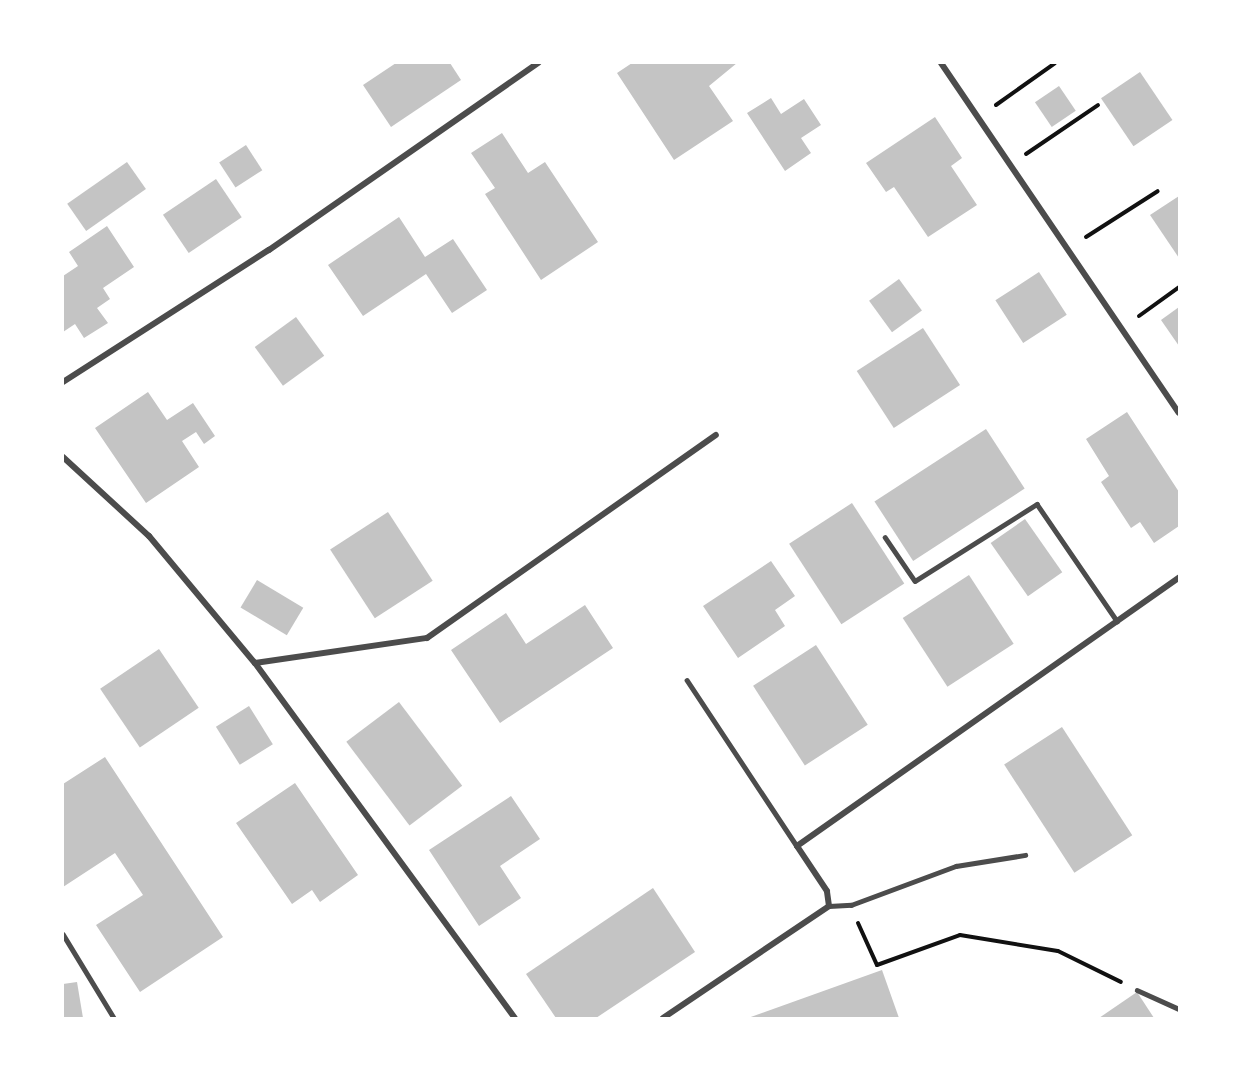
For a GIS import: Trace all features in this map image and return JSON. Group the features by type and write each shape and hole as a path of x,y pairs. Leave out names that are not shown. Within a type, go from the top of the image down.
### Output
{"street":[{"path":"63,382 269,250 538,63"},
{"path":"941,63 1179,413"},
{"path":"255,663 427,638 716,435"},
{"path":"63,457 149,536 255,663 515,1018"},
{"path":"663,1018 830,906 827,891 797,846 1179,578"}],"lane":[{"path":"885,537 915,581 1037,504 1117,621"},
{"path":"687,680 797,846"},
{"path":"830,906 851,905 956,866 1025,855"},
{"path":"63,934 114,1018"},
{"path":"1137,990 1179,1009"}],"path":[{"path":"978,117 1055,63"},
{"path":"1011,165 1098,105"},
{"path":"1067,249 1158,191"},
{"path":"1122,329 1179,286"},
{"path":"830,906 857,921 877,966 960,935 1058,951 1137,990"}],"building":[{"path":"396,63 450,63 461,80 391,127 363,85"},
{"path":"632,63 737,63 709,86 733,121 674,160 617,73"},
{"path":"1140,72 1172,120 1133,146 1101,98"},
{"path":"1059,86 1076,111 1052,127 1035,102"},
{"path":"771,98 781,114 804,99 821,125 801,138 811,153 785,171 747,113"},
{"path":"935,117 962,158 951,166 977,205 928,237 894,187 886,192 866,163"},
{"path":"502,133 528,173 545,162 598,242 541,280 485,194 495,188 471,153"},
{"path":"246,145 262,170 236,188 219,162"},
{"path":"127,162 146,189 86,231 67,204"},
{"path":"216,179 242,217 189,253 163,215"},
{"path":"1179,196 1179,258 1150,215"},
{"path":"399,217 425,257 453,239 487,290 452,313 426,274 363,316 328,265"},
{"path":"107,226 134,267 103,288 110,299 97,308 108,323 84,338 75,324 63,332 63,276 78,266 69,252"},
{"path":"1039,272 1067,315 1023,343 995,300"},
{"path":"899,279 922,311 892,332 869,301"},
{"path":"1179,307 1179,346 1161,320"},
{"path":"296,317 324,356 283,386 255,347"},
{"path":"923,328 960,385 894,428 857,371"},
{"path":"148,392 167,420 193,403 215,436 204,444 196,432 182,441 199,467 146,503 95,428"},
{"path":"1127,412 1179,492 1179,526 1154,543 1140,522 1131,528 1101,482 1109,476 1086,439"},
{"path":"986,429 1025,489 913,561 874,501"},
{"path":"852,503 904,584 841,624 789,544"},
{"path":"388,512 433,581 375,618 330,550"},
{"path":"1025,519 1062,572 1028,596 991,543"},
{"path":"771,561 795,596 775,610 785,626 738,658 703,606"},
{"path":"969,575 1014,644 947,687 903,618"},
{"path":"257,580 303,608 287,635 241,607"},
{"path":"585,605 613,648 500,723 451,650 506,613 526,644"},
{"path":"816,645 868,725 805,766 753,686"},
{"path":"159,649 199,708 140,748 100,689"},
{"path":"399,702 462,786 409,826 346,742"},
{"path":"249,706 273,744 240,765 216,727"},
{"path":"1062,727 1132,835 1074,873 1004,765"},
{"path":"105,757 223,937 140,992 96,925 143,895 115,853 63,887 63,784"},
{"path":"295,783 358,875 320,902 312,890 292,904 236,823"},
{"path":"511,796 540,839 500,866 521,898 479,926 429,850"},
{"path":"653,888 695,952 596,1018 556,1018 526,974"},
{"path":"882,970 899,1018 748,1018"},
{"path":"77,982 83,1018 63,1018 63,984"},
{"path":"1137,992 1154,1018 1099,1018"}]}
